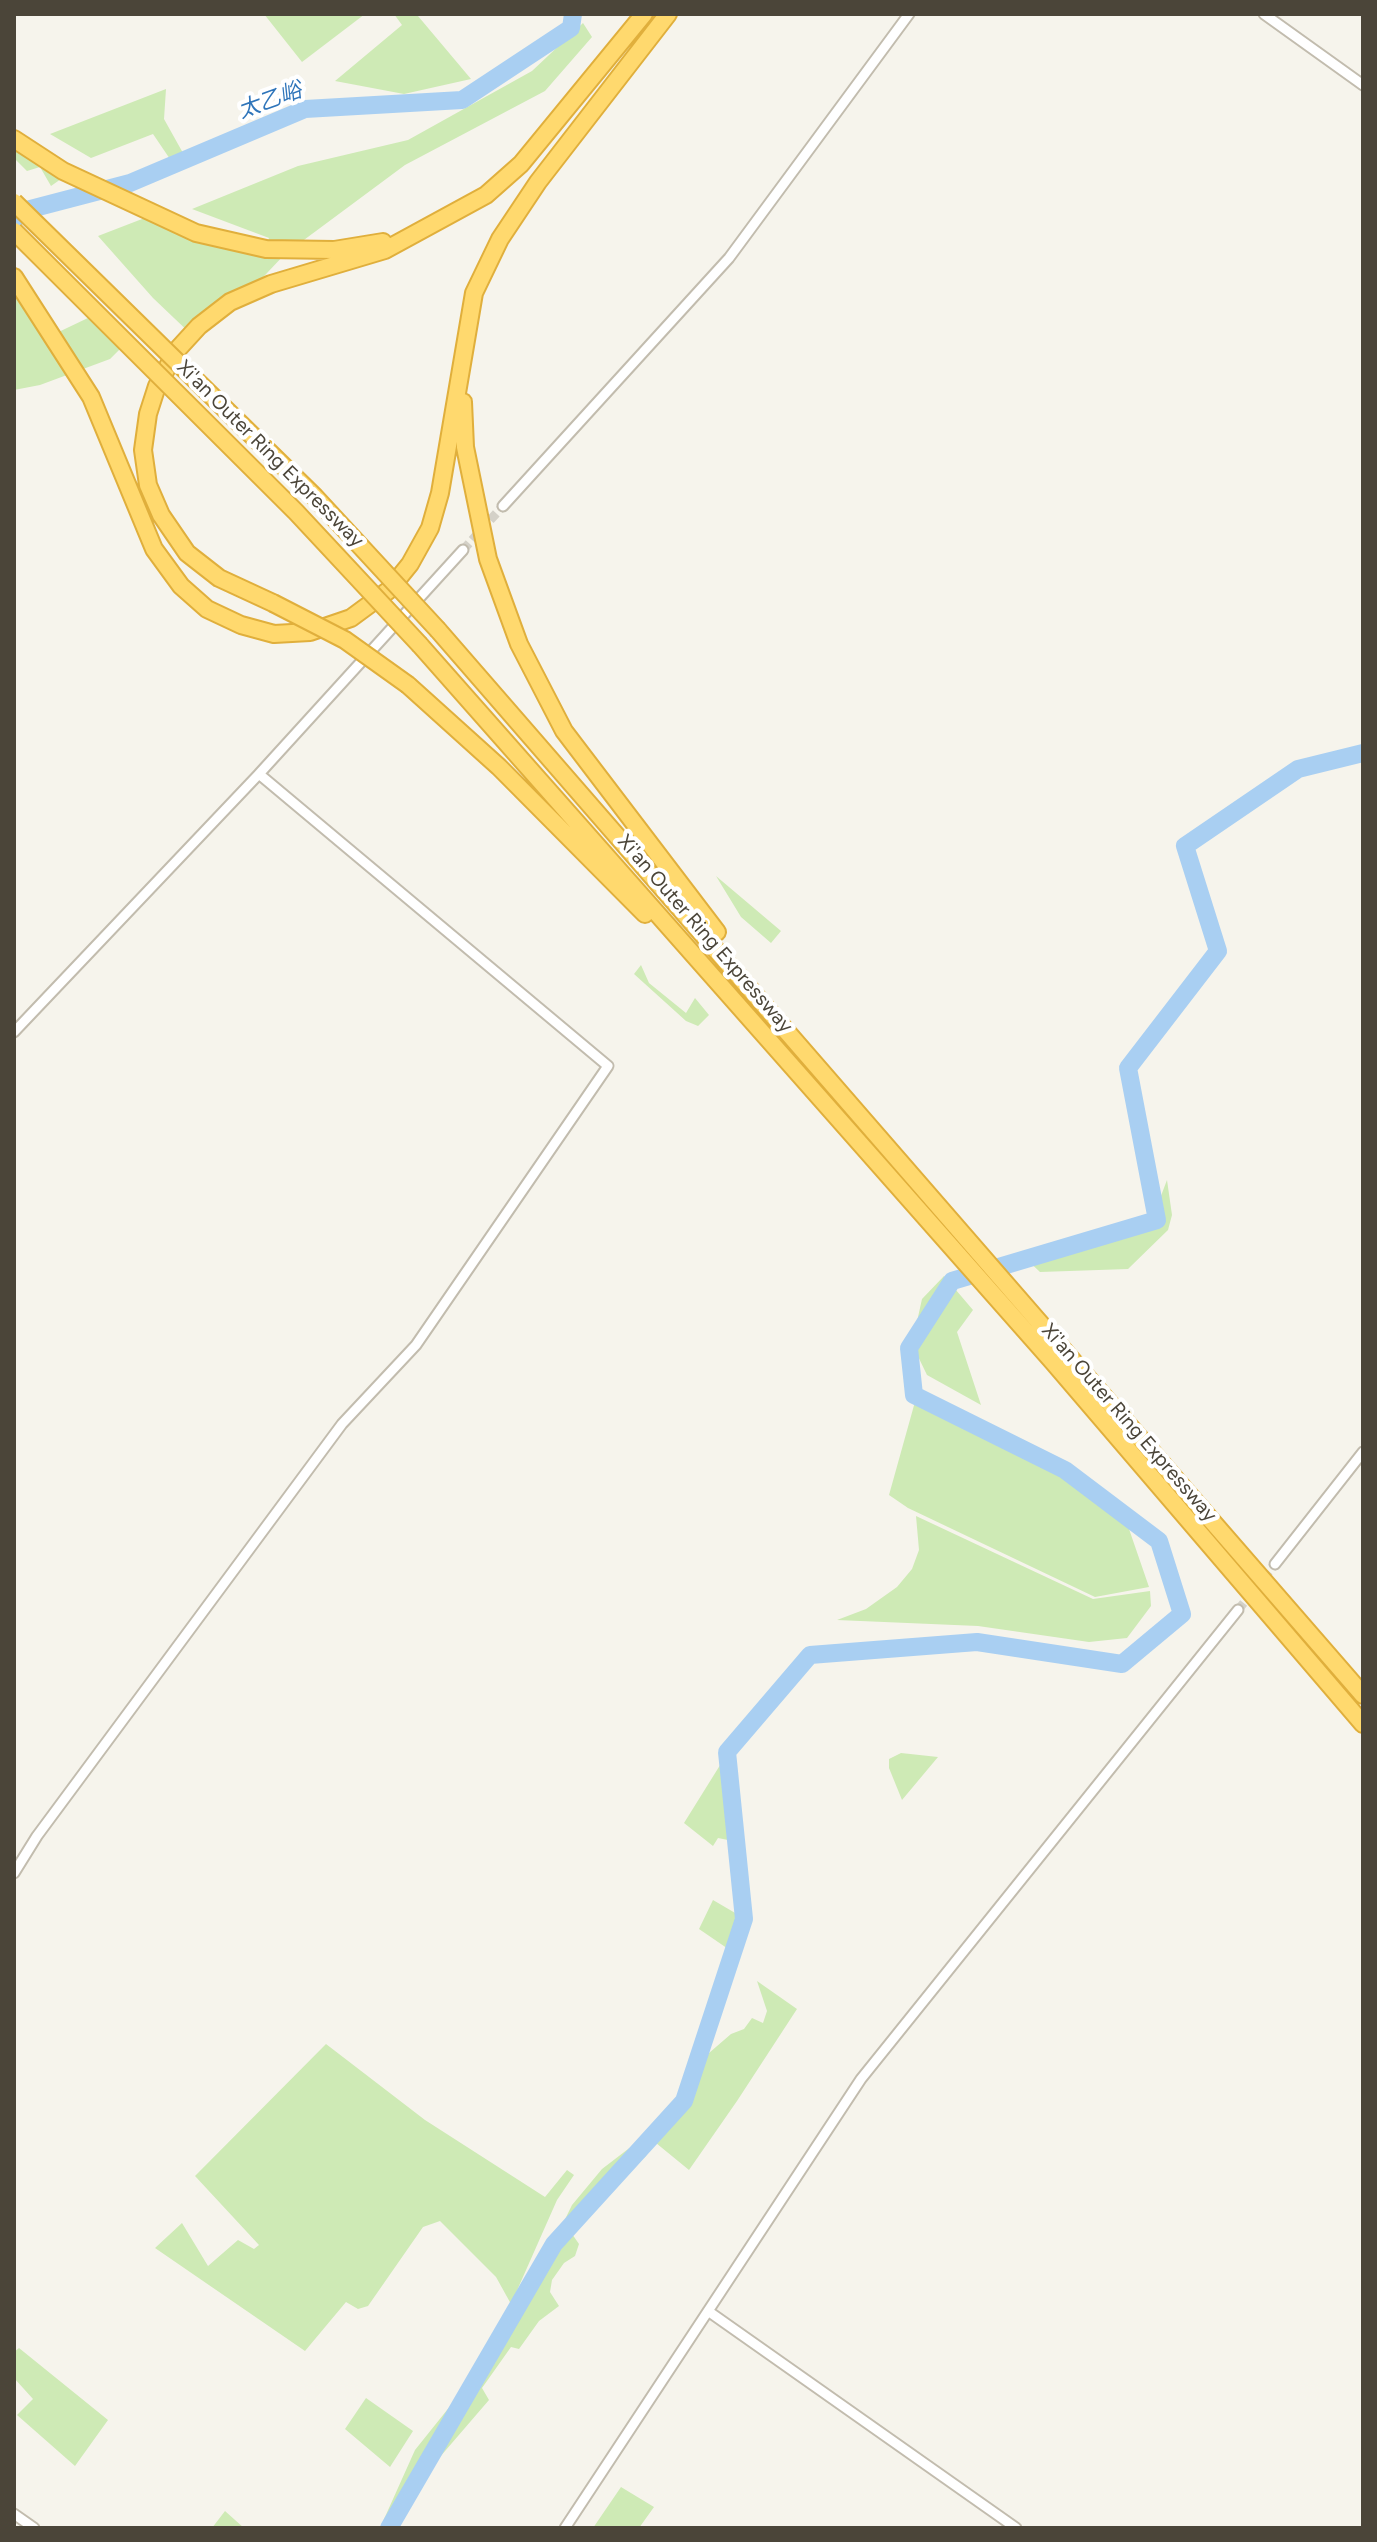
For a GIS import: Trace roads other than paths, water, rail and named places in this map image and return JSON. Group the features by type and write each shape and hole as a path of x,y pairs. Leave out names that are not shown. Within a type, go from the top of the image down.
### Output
{"highway":[{"path":"644,14 521,164 486,195 385,250 271,284 230,302 199,326 177,350 157,386 148,414 143,450 148,485 161,515 187,553 219,578 345,640 408,685 520,788 807,1082"},
{"path":"14,277 54,334 91,397 154,549 181,586 207,609 241,625 274,634 310,632 351,618 389,590 410,564 430,528 440,493 474,293 500,239 538,182 668,14"},
{"path":"14,139 63,171 196,233 266,249 334,250 380,243 451,216"},
{"name":"Xi'an Outer Ring Expressway","path":"14,202 315,497 438,630 827,1073 1363,1695"},
{"name":"Xi'an Outer Ring Expressway","path":"14,231 296,512 420,645 1009,1312 1363,1724"},
{"path":"464,340 463,408 471,481 488,559 519,644 564,731 827,1073"}],"street":[{"path":"503,506 729,258 909,14"},
{"path":"1264,14 1363,85"},
{"path":"14,1032 259,774 463,550"},
{"path":"14,1873 37,1836 342,1424 416,1345 608,1066 259,774"},
{"path":"1275,1564 1363,1452"},
{"path":"565,2528 861,2079 1238,1610"},
{"path":"708,2311 1016,2528"},
{"path":"14,2514 34,2528"}],"waterway":[{"name":"太乙峪","path":"14,221 19,212 130,183 305,109 462,100 571,28 573,14"},
{"path":"389,2528 554,2244 684,2101 744,1919 727,1752 810,1655 977,1642 1122,1664 1182,1614 1159,1541 1065,1470 914,1395 909,1348 952,1281 1157,1220 1128,1068 1218,951 1185,846 1298,769 1363,753"}],"tunnel":[{"path":"463,550 503,506"},
{"path":"1238,1610 1275,1564"}]}
